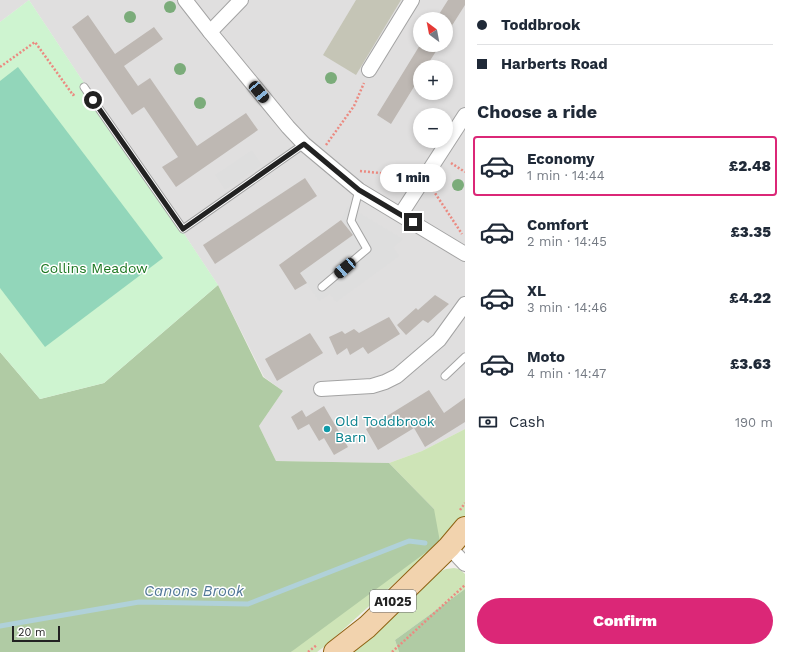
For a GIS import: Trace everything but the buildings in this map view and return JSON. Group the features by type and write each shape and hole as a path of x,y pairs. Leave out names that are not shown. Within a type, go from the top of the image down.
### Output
{"main road":[{"name":"A1025","path":"336,652 368,627 449,547 465,528"}],"street":[{"path":"185,0 288,127 304,144 359,190 465,254"},
{"path":"210,32 241,0"},
{"path":"369,70 412,0"},
{"path":"401,214 465,115"},
{"path":"321,389 372,386 397,376 439,340 465,304"},
{"path":"449,547 465,564"}],"lane":[{"path":"84,87 183,229 304,144"},
{"path":"322,287 367,249 351,221 359,190"},
{"path":"445,376 465,358"}],"path":[{"path":"0,67 35,42 73,95 84,87"},
{"path":"319,155 354,106 369,70"},
{"path":"392,652 465,585"}],"shaded area":[{"path":"0,0 29,0 0,22"},
{"path":"29,0 465,0 465,429 422,451 389,463 276,461 259,426 283,391 264,377 218,285"},
{"path":"356,0 401,0 356,75 323,55"},
{"path":"252,150 262,165 225,190 215,175"},
{"path":"348,206 403,239 393,247 399,256 336,302 330,294 319,301 300,273 353,235 341,220"}],"green space":[{"name":"Collins Meadow","path":"29,0 218,285 104,383 40,399 0,352 0,22"},
{"path":"18,67 163,258 45,347 0,288 0,81"},
{"path":"218,285 263,377 283,391 259,426 276,461 389,463 434,509 440,542 291,652 0,652 0,352 40,399 104,383"},
{"path":"465,429 465,516 440,542 325,646 317,652 291,652 434,509 389,463 422,451"},
{"path":"454,568 459,569 465,574 465,589 395,640 399,652 351,652 379,629 439,572"},
{"path":"465,589 465,652 399,652 395,640"}],"waterway":[{"name":"Canons Brook","path":"0,626 139,602 248,604 409,541 425,543"}],"place":[{"name":"Old Toddbrook Barn","path":"327,429"}],"route":[{"path":"93,100 183,229 304,144 359,190 413,222"}]}
